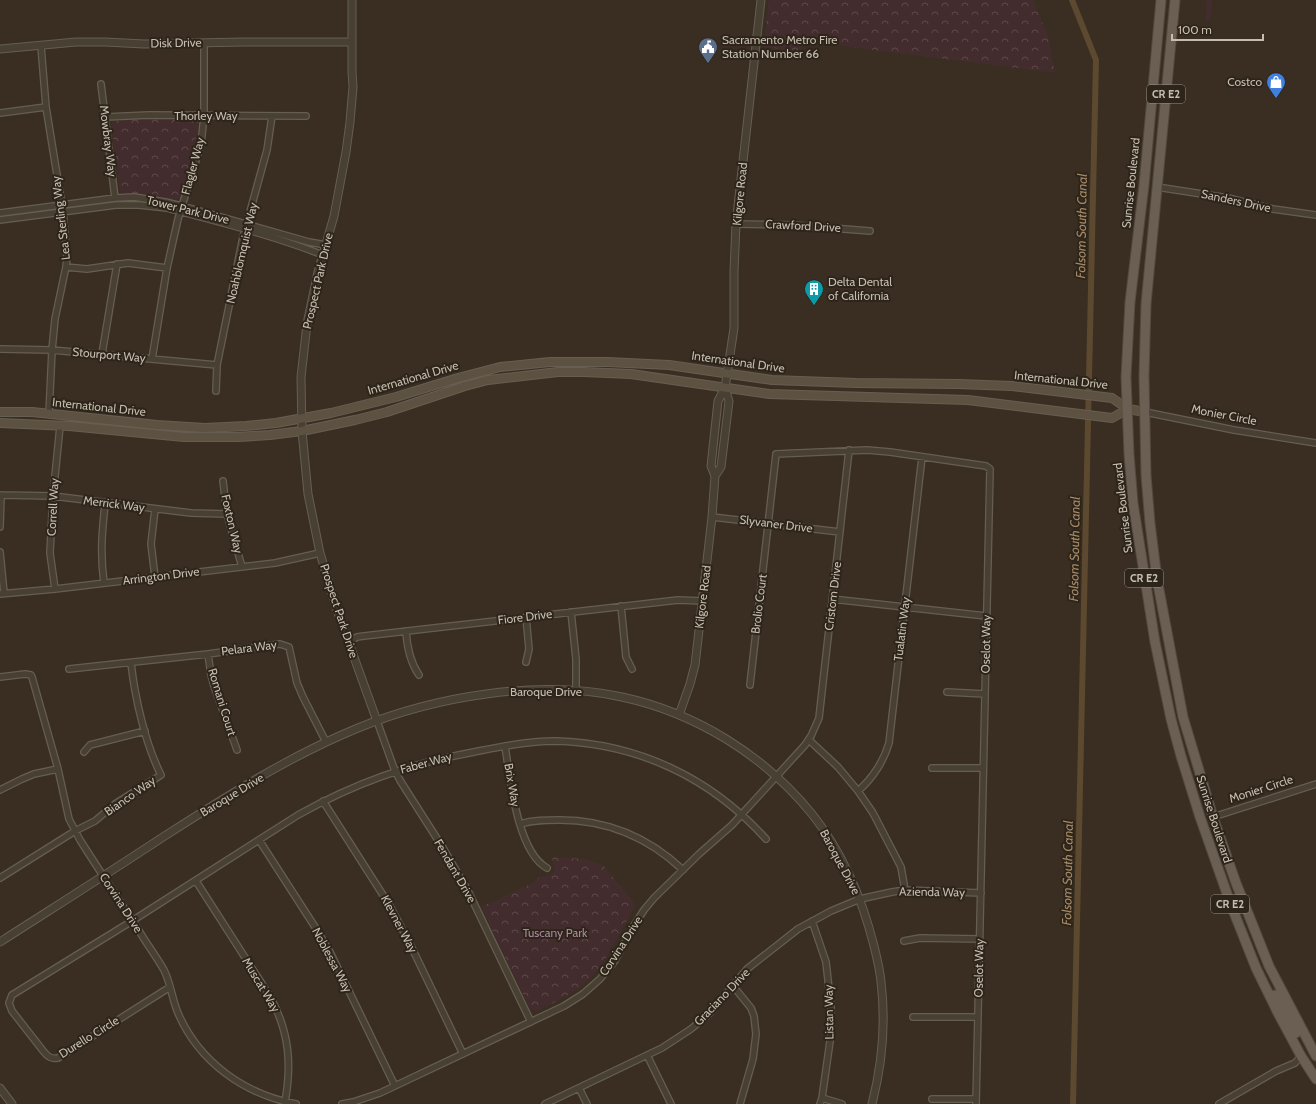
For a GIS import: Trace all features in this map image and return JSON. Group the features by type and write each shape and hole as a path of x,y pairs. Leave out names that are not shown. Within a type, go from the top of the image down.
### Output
{"main road":[{"name":"Sunrise Boulevard","path":"1161,0 1147,152 1130,302 1126,377 1129,454 1133,503 1155,642 1177,744 1231,906 1256,968 1302,1056 1316,1079"},
{"name":"Sunrise Boulevard","path":"1175,0 1146,304 1144,376 1146,475 1158,586 1183,716 1213,817 1236,883 1269,966 1315,1055"},
{"path":"1147,152 1151,165 1151,182 1157,187"},
{"name":"International Drive","path":"0,412 49,414 157,425 205,428 276,423 331,413 396,397 500,367 550,362 669,365 772,380 1012,386 1112,398 1128,409 1112,418 968,400 769,394 631,374 607,372 558,372 488,380 387,412 334,425 302,431 244,437 206,438 152,435 60,426 0,423"},
{"path":"518,376 519,373 530,369 562,365 570,362"},
{"path":"469,385 479,378 510,372 524,364"},
{"name":"Monier Circle","path":"1128,409 1144,412"},
{"path":"1177,744 1185,750 1202,810 1206,814 1213,817"},
{"path":"1203,825 1209,830 1225,875 1228,879 1236,883"},
{"path":"1267,991 1276,996 1304,1048 1315,1055"},
{"path":"1302,1056 1310,1061 1316,1070"}],"street":[{"name":"Prospect Park Drive","path":"352,0 353,87 348,139 334,216 312,298 306,331 301,377 301,418 308,494 320,553 337,610 377,721"},
{"name":"Kilgore Road","path":"679,715 690,684 694,665 712,517 715,476 711,466 717,408 718,400 725,388 734,328 736,224 761,0"},
{"name":"Disk Drive","path":"0,49 91,42 144,44 352,42"},
{"name":"Flagler Way","path":"152,359 167,268 181,209 201,144 204,116 204,43"},
{"name":"Lea Sterling Way","path":"41,46 46,107 62,208 67,257 55,319 49,414"},
{"name":"Mowbray Way","path":"101,84 115,198"},
{"path":"0,113 46,107"},
{"name":"Thorley Way","path":"105,117 149,115 306,116"},
{"name":"Noahblomquist Way","path":"216,391 218,365 246,227 267,150 272,116"},
{"name":"Sanders Drive","path":"1157,187 1228,198 1273,209 1316,215"},
{"name":"Tower Park Drive","path":"0,220 115,198 146,198 246,227 326,245"},
{"name":"Tower Park Drive","path":"0,213 126,204 181,209"},
{"name":"Crawford Drive","path":"736,224 793,225 870,231"},
{"name":"Tower Park Drive","path":"246,227 323,255"},
{"path":"66,267 87,269 117,264 141,264 167,268"},
{"path":"102,354 117,264"},
{"name":"Stourport Way","path":"0,350 52,350 218,365"},
{"name":"Kilgore Road","path":"715,476 721,467 729,401 725,388"},
{"name":"Monier Circle","path":"1144,412 1234,430 1316,443"},
{"name":"Correll Way","path":"55,589 50,553 53,496 60,426"},
{"name":"Oselot Way","path":"768,523 776,454 849,450 890,452 986,466 990,469 976,1102"},
{"name":"Cristom Drive","path":"809,740 819,718 849,450"},
{"name":"Tualatin Way","path":"858,792 868,781 883,759 889,743 922,457"},
{"name":"Foxton Way","path":"223,481 227,514 242,566"},
{"path":"0,495 0,527"},
{"name":"Merrick Way","path":"0,495 53,496 105,504 191,513 227,514"},
{"path":"104,583 101,537 105,504"},
{"path":"155,509 151,544 155,577"},
{"name":"Slyvaner Drive","path":"712,517 840,532"},
{"name":"Brolio Court","path":"750,685 768,523"},
{"path":"0,552 2,593"},
{"name":"Arrington Drive","path":"2,593 55,589 275,563 320,553"},
{"path":"832,599 986,616"},
{"name":"Fiore Drive","path":"349,642 364,636 526,617 678,600 702,601"},
{"path":"621,606 626,657 632,669"},
{"path":"571,612 576,658 576,691"},
{"path":"526,617 529,649 526,662"},
{"path":"406,631 410,658 419,675"},
{"name":"Pelara Way","path":"69,669 208,654 280,644 289,646 297,684 326,742"},
{"name":"Romani Court","path":"208,654 214,686 237,750"},
{"name":"Bianco Way","path":"0,878 75,831 95,821 115,804 161,774 151,755 134,689 131,663"},
{"name":"Corvina Drive","path":"0,677 24,674 31,675 58,769 69,819 103,876 163,970 186,1029 207,1057 219,1069 238,1082 258,1093 296,1104"},
{"name":"Baroque Drive","path":"0,942 242,787 326,742 377,721 428,705 470,697 523,691 576,691 609,694 625,697 679,715 720,735 741,748 776,776 804,804 833,843 860,899 867,921 881,981 883,1014 882,1051 878,1081 872,1104"},
{"path":"947,692 985,694"},
{"name":"Fendant Drive","path":"377,721 395,771 468,891 531,1022"},
{"path":"84,752 90,745 145,731"},
{"path":"809,740 838,767 878,821 901,867 905,890"},
{"name":"Corvina Drive","path":"342,1104 370,1097 395,1086 574,1001 592,987 614,962 644,910 654,898 742,814 809,740"},
{"name":"Faber Way","path":"132,921 298,815 323,801 368,781 424,762 527,743 554,741 586,744 624,751 661,763 702,784 720,796 742,814 766,839"},
{"name":"Brix Way","path":"505,746 520,824 530,847 540,864 546,868"},
{"path":"932,768 983,768"},
{"path":"0,790 22,778 58,769"},
{"name":"Monier Circle","path":"1213,817 1316,784"},
{"name":"Klevner Way","path":"323,801 394,913 463,1054"},
{"path":"520,824 539,820 594,822 628,833 650,844 665,854 683,870"},
{"name":"Noblessa Way","path":"259,840 330,952 395,1086"},
{"name":"Muscat Way","path":"196,880 271,998 280,1018 285,1031 289,1058 289,1072 285,1102"},
{"name":"Azienda Way","path":"860,899 905,890 981,893"},
{"name":"Graciano Drive","path":"545,1104 662,1048 691,1029 709,1014 747,969 798,929 831,911 860,899"},
{"name":"Durello Circle","path":"132,921 12,995 9,1003 12,1011 46,1055 53,1059 58,1058 170,987"},
{"name":"Listan Way","path":"812,921 826,962 831,1007 831,1034 821,1101"},
{"path":"904,941 920,938 980,939"},
{"path":"733,986 751,1008 754,1016 756,1034 752,1059 740,1104"},
{"path":"914,1017 978,1018"},
{"path":"647,1055 671,1104"},
{"path":"1220,1104 1276,1071 1296,1063 1302,1056"},
{"path":"0,1088 12,1104"},
{"path":"579,1088 587,1104"},
{"path":"932,1099 976,1102"},
{"path":"821,1101 842,1104"}],"green space":[{"path":"769,0 1033,0 1049,39 1055,73 803,41 801,51 763,47"},
{"path":"1207,0 1213,0 1210,21 1205,20"},
{"path":"133,119 194,119 199,123 196,142 182,197 177,200 153,196 125,195 120,191 111,125 115,121"},
{"name":"Tuscany Park","path":"554,857 584,859 603,865 636,905 609,954 596,972 577,989 538,1011 535,1011 530,1009 481,907 535,882 539,876 547,876 553,872 554,863 552,859"}],"waterway":[{"name":"Folsom South Canal","path":"1072,0 1096,60 1073,1104"}],"place":[{"name":"Sacramento Metro Fire Station Number 66","path":"708,64"},
{"name":"Costco","path":"1276,99"},
{"name":"Delta Dental of California","path":"814,306"}]}
